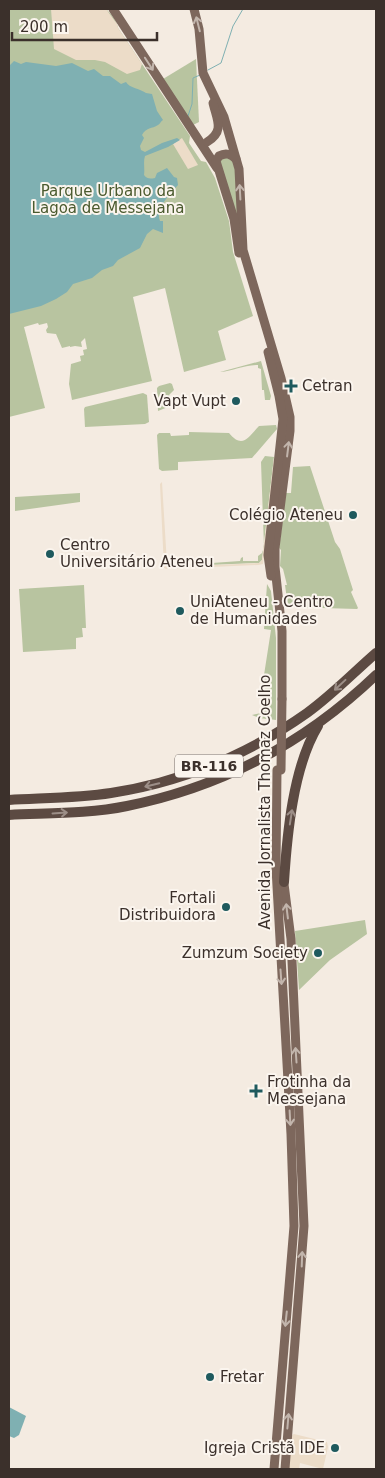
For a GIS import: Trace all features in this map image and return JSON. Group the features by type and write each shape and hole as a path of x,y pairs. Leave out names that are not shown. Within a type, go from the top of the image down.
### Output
{"highway":[{"name":"BR-116","path":"9,800 110,793 144,787 194,772 247,749 271,736 307,712 376,653"},
{"name":"BR-116","path":"9,815 101,810 174,795 205,785 244,768 320,723 376,675"},
{"path":"284,882 288,840 301,764 310,739 320,723"}],"main road":[{"name":"Avenida Jornalista Thomaz Coelho","path":"113,9 219,173 234,219 239,254 282,410 282,428 268,555 278,628 280,699"},
{"path":"194,9 199,29 202,63 219,125 217,133 207,142"},
{"name":"Avenida Jornalista Thomaz Coelho","path":"207,82 224,117 239,169 243,250 281,378 291,420 275,548 275,567 282,631 276,868 294,1226 274,1469"},
{"path":"219,173 216,161 219,156 229,154 236,159"},
{"name":"Avenida Jornalista Thomaz Coelho","path":"279,770 281,846 291,939 304,1226 284,1469"},
{"path":"293,1183 302,1183"},
{"path":"294,1226 304,1226"},
{"path":"279,1398 290,1399"}],"green space":[{"name":"Parque Urbano da Lagoa de Messejana","path":"106,9 112,15 118,28 190,136 189,143 201,161 206,162 215,178 229,221 233,252 253,316 218,331 226,360 184,372 165,288 133,297 152,381 72,400 69,384 71,364 81,361 80,356 84,355 83,350 87,349 85,338 81,342 82,347 70,346 62,348 56,334 47,333 47,323 39,325 38,323 24,327 45,408 9,417 9,10"},
{"path":"196,59 199,122 193,125 163,79"},
{"path":"223,157 232,159 237,176 240,227 219,161"},
{"path":"261,361 271,396 270,400 265,400 264,390 262,390 261,369 258,368 258,365 220,372"},
{"path":"170,383 174,390 169,395 173,405 158,411 157,388"},
{"path":"143,393 147,395 149,422 145,424 85,427 85,407"},
{"path":"276,425 277,429 252,458 178,462 178,470 162,471 159,469 157,435 159,433 170,433 171,436 189,435 189,432 229,433 234,438 242,441 246,440 259,426"},
{"path":"265,456 274,457 264,544 261,462"},
{"path":"310,466 335,542 340,549 357,609 288,607 285,585 287,585 283,569 280,566 281,550 279,548 283,518 286,518 286,513 283,512 286,493 291,493 293,467"},
{"path":"80,493 80,502 15,511 15,497"},
{"path":"263,549 262,560 259,563 184,566 240,561 243,557 243,561 258,561 258,556 262,553"},
{"path":"267,584 271,591 276,638 276,720 259,718 252,715 261,713 265,692 264,675 271,630 264,629"},
{"path":"84,585 86,628 82,628 83,637 76,638 76,649 23,652 19,589"},
{"name":"Zumzum Society","path":"365,920 367,934 330,960 299,990 295,931"}],"shaded area":[{"path":"51,9 106,9 142,64 140,70 127,74 105,62 76,60 54,49"},
{"path":"182,138 198,165 188,169 173,144"},
{"path":"274,457 276,459 263,564 164,568 160,484 162,482 167,564 170,567 259,563 262,560"},
{"path":"294,1434 327,1442 328,1447 323,1469 300,1463 299,1469 289,1469 291,1436"}],"water":[{"name":"Parque Urbano da Lagoa de Messejana","path":"14,61 21,64 26,62 56,66 72,63 88,71 94,69 103,76 110,76 121,84 126,82 132,87 152,94 157,111 163,120 158,125 144,132 142,135 144,138 140,146 141,150 145,152 162,143 177,138 180,140 144,158 144,175 146,177 150,179 155,178 157,173 167,168 177,178 178,185 161,207 159,216 160,221 163,221 163,233 153,229 147,234 140,248 92,278 73,284 67,292 56,299 41,306 9,314 9,66"},
{"path":"9,1407 26,1416 19,1435 14,1438 9,1436"}],"waterway":[{"path":"208,70 221,63 233,26 243,9"},
{"path":"188,116 192,104 193,78 200,75"}],"place":[{"name":"Cetran","path":"291,386"},
{"name":"Vapt Vupt","path":"236,401"},
{"name":"Colégio Ateneu","path":"353,515"},
{"name":"Centro Universitário Ateneu","path":"50,554"},
{"name":"UniAteneu - Centro de Humanidades","path":"180,611"},
{"name":"Fortali Distribuidora","path":"226,907"},
{"name":"Zumzum Society","path":"318,953"},
{"name":"Frotinha da Messejana","path":"256,1091"},
{"name":"Fretar","path":"210,1377"},
{"name":"Igreja Cristã IDE","path":"335,1448"}]}
